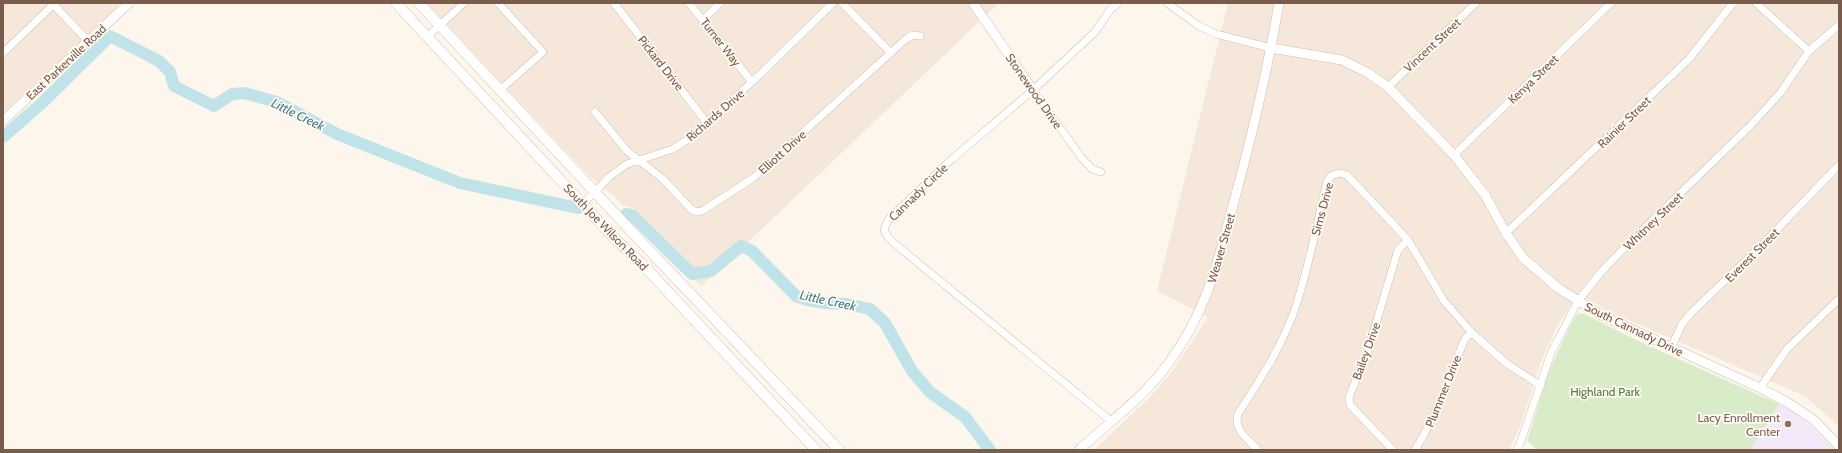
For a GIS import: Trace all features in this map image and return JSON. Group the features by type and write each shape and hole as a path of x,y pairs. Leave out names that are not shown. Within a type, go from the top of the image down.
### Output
{"main road":[{"name":"South Joe Wilson Road","path":"396,3 615,239 643,265 816,450"},
{"name":"South Joe Wilson Road","path":"419,3 839,450"}],"street":[{"name":"East Parkerville Road","path":"3,121 129,3"},
{"path":"427,37 464,3"},
{"path":"498,3 543,52 500,90"},
{"name":"Pickard Drive","path":"614,3 707,122"},
{"name":"Turner Way","path":"689,3 752,82"},
{"path":"703,20 720,3"},
{"name":"Richards Drive","path":"583,204 615,173 627,164 673,149 690,138 752,82 833,3"},
{"path":"842,3 891,53"},
{"name":"Stonewood Drive","path":"973,3 1081,157 1092,169 1101,172"},
{"name":"Cannady Circle","path":"1111,421 895,244 884,230 888,220 952,159 1033,90 1095,32 1110,10 1118,3"},
{"path":"1167,3 1199,26 1216,34 1271,48"},
{"name":"Weaver Street","path":"1079,450 1149,386 1168,364 1200,312 1212,282 1249,145 1271,48 1278,3"},
{"name":"Vincent Street","path":"1388,87 1476,3"},
{"name":"Kenya Street","path":"1454,155 1612,3"},
{"name":"Rainier Street","path":"1506,233 1689,59 1733,3"},
{"path":"1756,3 1809,51"},
{"path":"3,53 53,4 88,41"},
{"name":"Whitney Street","path":"1517,450 1541,386 1551,353 1578,301 1601,272 1632,240 1750,126 1780,92 1809,51 1839,25"},
{"name":"Elliott Drive","path":"595,112 628,151 663,179 691,209 697,212 702,211 753,178 907,38 912,35 920,36"},
{"name":"South Cannady Drive","path":"1271,48 1342,60 1368,73 1388,87 1454,155 1485,195 1506,233 1523,258 1558,288 1601,315 1760,388 1814,420 1839,446"},
{"name":"Everest Street","path":"1672,348 1682,324 1692,312 1759,248 1839,166"},
{"name":"Sims Drive","path":"1258,450 1238,429 1236,419 1277,350 1296,307 1327,182 1331,176 1339,172 1347,175 1408,240 1444,301 1473,334 1506,363 1541,386"},
{"name":"Bailey Drive","path":"1394,450 1350,405 1349,397 1368,350 1398,250 1408,240"},
{"path":"1760,388 1787,349 1839,299"},
{"name":"Plummer Drive","path":"1415,450 1435,414 1463,343 1467,336 1473,334"}],"shaded area":[{"path":"3,3 116,3 119,6 3,113"},
{"path":"427,3 999,3 701,287 633,208 623,205 590,177"},
{"path":"1228,3 1839,3 1839,427 1805,396 1612,313 1578,294 1556,328 1540,364 1520,427 1509,450 1094,450 1151,396 1173,370 1208,317 1157,291"},
{"name":"Lacy Enrollment Center","path":"1779,404 1800,416 1835,450 1750,450"}],"green space":[{"name":"Highland Park","path":"1582,313 1638,341 1779,404 1750,450 1537,450 1527,440 1549,372 1576,315"}],"waterway":[{"name":"Little Creek","path":"3,137 41,104 110,36 159,61 170,72 174,86 214,106 232,94 244,93 277,102 337,134 460,183 578,208"},
{"name":"Little Creek","path":"626,214 632,215 692,274 711,271 741,246 752,251 796,296 825,303 846,304 870,309 885,323 912,371 930,392 965,417 990,450"}],"place":[{"name":"Lacy Enrollment Center","path":"1788,424"}]}
